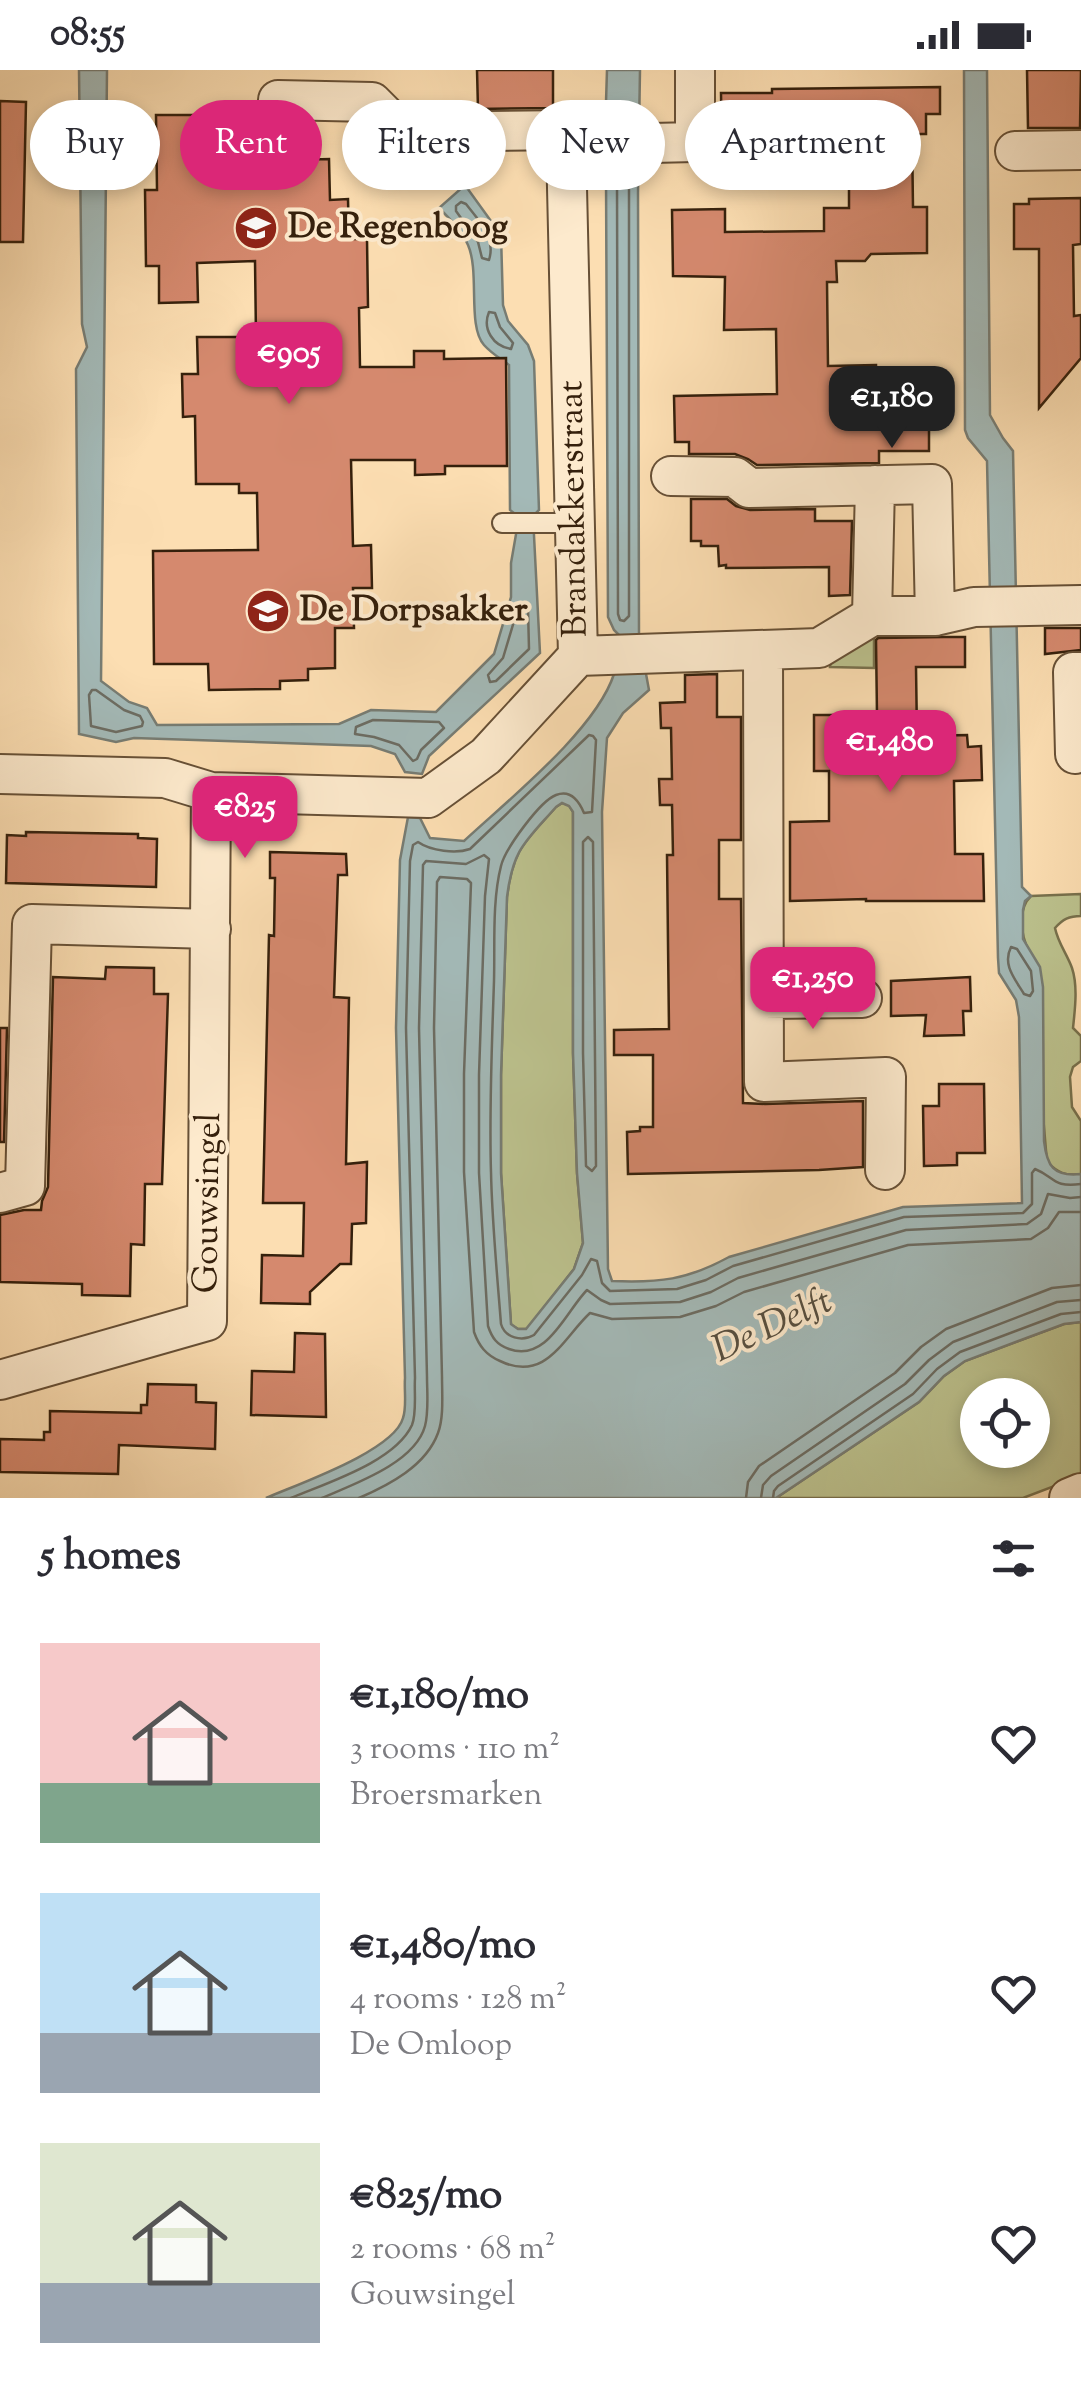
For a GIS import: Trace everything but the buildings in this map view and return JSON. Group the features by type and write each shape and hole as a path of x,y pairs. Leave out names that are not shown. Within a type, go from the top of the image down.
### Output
{"street":[{"path":"665,141 696,142 695,70"},
{"path":"322,101 372,102 402,132 526,130"},
{"path":"1015,151 1081,150"},
{"name":"Brandakkerstraat","path":"0,774 165,778 211,792 428,798 486,756 591,656 562,523 578,190"},
{"path":"672,476 735,477 749,488 932,484 935,616"},
{"path":"872,616 875,485"},
{"path":"591,656 819,648 872,616 935,616 974,608 1062,606"},
{"path":"764,651 764,1082 886,1077 886,1170"},
{"path":"1075,754 1073,672 1081,672"},
{"name":"Gouwsingel","path":"0,1380 208,1321 211,792"},
{"path":"0,1193 25,1186 32,924 211,929"},
{"path":"764,998 862,998"},
{"path":"1069,1498 1081,1493"}],"lane":[{"path":"502,523 562,523"}],"green space":[{"path":"874,629 874,668 830,667 831,660"},
{"path":"562,803 573,812 573,1053 583,1243 574,1269 527,1329 518,1329 511,1325 501,1173 507,897 522,847"},
{"path":"1081,894 1081,916 1066,919 1055,928 1074,975 1073,1028 1081,1036 1081,1061 1073,1067 1070,1077 1072,1107 1081,1121 1081,1174 1070,1175 1047,1162 1029,951 1022,923 1031,896"},
{"path":"1081,1322 1081,1476 1023,1498 776,1498 919,1402 965,1361 1064,1324"}],"water":[{"path":"79,70 107,70 107,100 79,100"},
{"path":"607,70 640,70 640,100 606,100"},
{"name":"De Delft","path":"964,70 987,70 990,415 1013,451 1022,887 1031,896 1023,910 1023,939 1040,967 1043,987 1047,1157 1053,1168 1064,1174 1081,1174 1081,1322 1064,1324 965,1361 919,1402 776,1498 266,1498 364,1454 396,1430 404,1414 396,1028 400,860 408,817 420,818 430,838 464,841 570,741 604,696 614,674 619,635 608,617 606,190 638,190 639,636 649,690 623,713 607,738 602,812 608,1269 612,1281 686,1275 729,1257 903,1207 1022,1203 1019,1017 1016,1000 999,973 998,958 987,461 965,430","holes":["562,803 573,812 573,1053 583,1243 574,1269 526,1329 518,1329 511,1324 501,1173 507,897 522,847 556,807"]},
{"path":"80,190 106,190 101,681 129,702 147,708 157,725 339,724 371,710 436,712 494,654 511,597 511,563 519,517 510,510 509,365 487,348 479,336 468,245 439,208 459,190 469,190 501,235 503,305 508,321 528,345 534,361 539,510 533,516 540,653 429,756 422,774 405,772 395,754 371,746 134,738 116,742 79,734 76,369 87,347 82,324"}],"place":[{"name":"De Regenboog","path":"256,228"},
{"name":"De Dorpsakker","path":"268,611"}]}
